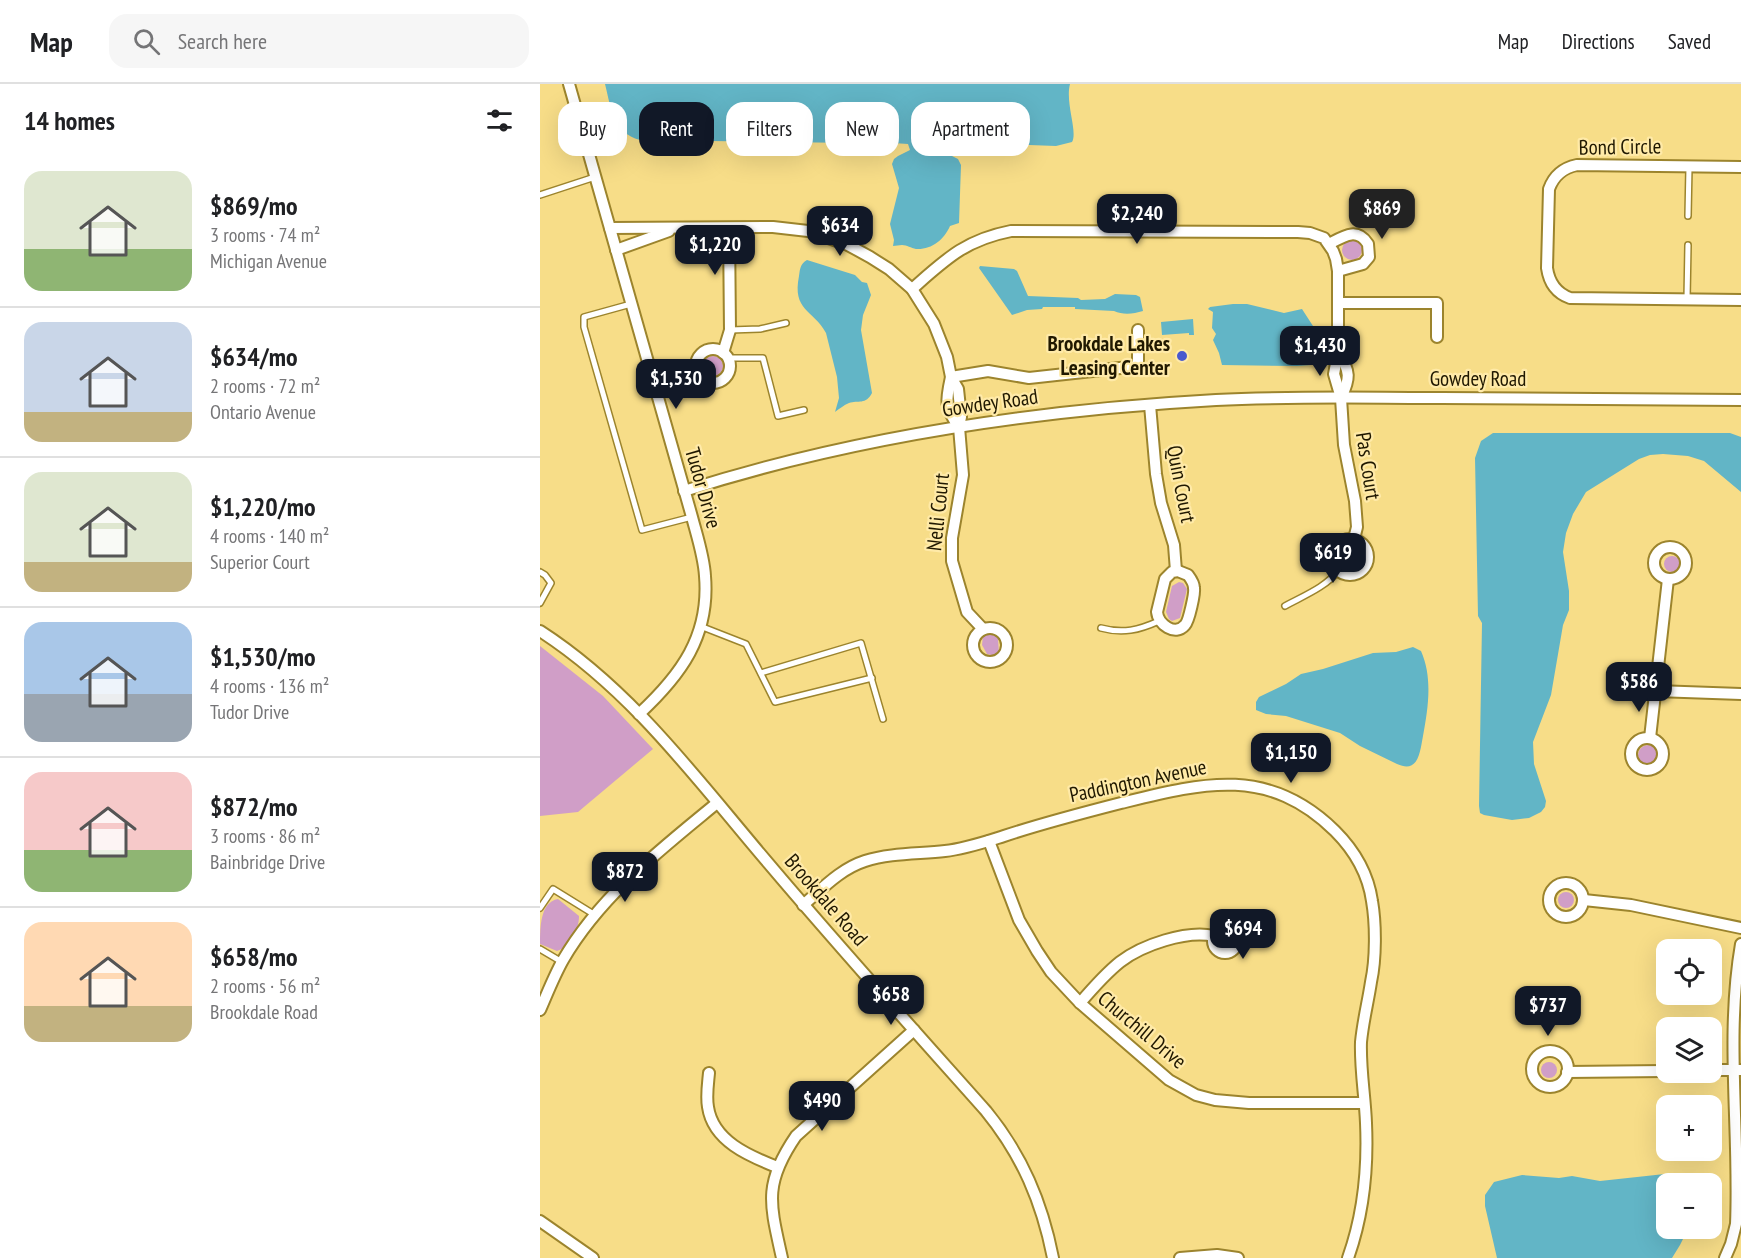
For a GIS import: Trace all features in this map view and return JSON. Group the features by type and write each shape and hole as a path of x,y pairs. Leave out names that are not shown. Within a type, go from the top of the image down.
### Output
{"street":[{"name":"Tudor Drive","path":"569,84 692,517 705,574 706,595 700,626 684,664 656,698 639,714"},
{"name":"Bond Circle","path":"1741,167 1577,165 1560,171 1554,177 1549,189 1547,268 1549,278 1555,288 1570,298 1741,300"},
{"name":"Nelli Court","path":"610,228 789,228 828,237 848,245 889,269 912,289 934,324 947,357 951,377 958,389 962,417 959,427 963,475 952,538 952,561 955,578 967,612 983,629"},
{"path":"616,250 678,228"},
{"path":"725,355 730,330 729,228"},
{"path":"912,289 944,260 971,243 1011,231 1298,232 1317,235 1329,244 1336,259 1338,271 1338,303 1437,303 1437,337"},
{"path":"1329,244 1352,233 1358,234 1368,244 1369,257 1363,264 1338,271"},
{"name":"Pas Court","path":"1338,303 1338,353 1345,363 1349,380 1341,398 1344,446 1355,501 1357,527 1354,539"},
{"path":"951,377 988,372 1029,378 1138,366 1138,330"},
{"name":"Gowdey Road","path":"684,491 817,454 959,427 1086,410 1252,399 1741,400"},
{"name":"Quin Court","path":"1149,405 1156,474 1161,503 1174,544 1176,572"},
{"path":"1354,539 1364,545 1367,550 1367,562 1360,572 1349,575 1338,570 1332,560 1334,549 1342,540 1354,539"},
{"path":"1172,572 1188,575 1194,587 1186,623 1181,628 1173,629 1159,621 1157,612 1166,579 1172,572"},
{"path":"1650,738 1668,579"},
{"name":"Brookdale Road","path":"540,631 581,660 659,734 803,905 991,1117 1019,1157 1037,1196 1053,1258"},
{"path":"1656,691 1741,694"},
{"name":"Paddington Avenue","path":"803,905 832,879 864,861 948,851 1064,817 1173,790 1207,784 1244,785 1266,790 1312,812 1351,848 1366,876 1373,902 1373,963 1362,1033 1361,1058 1366,1134 1365,1171 1360,1210 1348,1258"},
{"path":"540,1010 561,962 595,915 634,873 717,803"},
{"name":"Churchill Drive","path":"988,841 1025,933 1051,972 1080,1003 1169,1080 1182,1089 1203,1098 1249,1103 1364,1103"},
{"path":"1584,900 1631,905 1741,928"},
{"path":"1080,1003 1119,963 1143,949 1184,936 1204,934 1214,936"},
{"path":"1725,1258 1737,1224 1737,1070 1734,997 1741,944"},
{"path":"782,1258 772,1216 772,1192 777,1167 782,1157 796,1136 914,1030"},
{"path":"1567,1072 1656,1071"},
{"path":"709,1073 707,1106 720,1133 740,1150 777,1167"},
{"path":"540,1221 593,1258"},
{"path":"1180,1258 1217,1256 1238,1258"}],"lane":[{"path":"1688,216 1689,165"},
{"path":"540,195 595,177"},
{"path":"1687,299 1688,245"},
{"path":"631,304 584,318 584,327 642,530 692,517"},
{"path":"730,330 760,329 786,323"},
{"path":"725,355 763,358 778,416 804,410"},
{"path":"1285,606 1334,576 1338,570"},
{"path":"540,572 550,582 540,603"},
{"path":"1101,628 1117,632 1136,630 1159,621"},
{"path":"700,626 746,644 775,702 872,678"},
{"path":"761,673 861,643 883,719"},
{"path":"540,908 553,889 595,915"},
{"path":"540,949 561,962"}],"shaded area":[{"path":"1352,240 1359,243 1362,250 1359,257 1352,260 1345,257 1342,250 1345,243"},
{"path":"713,356 720,359 723,366 720,373 713,376 706,373 703,366 706,359"},
{"path":"1352,542 1357,546 1359,555 1356,564 1349,568 1343,561 1343,551"},
{"path":"1669,556 1675,556 1680,564 1678,570 1669,572 1664,567 1664,561"},
{"path":"1179,582 1183,583 1187,589 1180,618 1172,621 1166,612 1172,586"},
{"path":"988,633 998,638 999,654 995,656 987,654 982,645 983,636"},
{"path":"540,646 603,696 653,749 578,812 540,816"},
{"path":"1648,745 1655,748 1658,755 1655,762 1648,765 1641,762 1638,755 1641,748"},
{"path":"1566,892 1572,894 1574,900 1572,906 1566,908 1560,906 1558,900 1560,894"},
{"path":"558,899 579,916 573,937 566,946 557,951 540,944 540,938 544,910 552,901"},
{"path":"1549,1062 1555,1064 1557,1070 1555,1076 1549,1078 1543,1076 1541,1070 1543,1064"}],"water":[{"path":"605,84 1070,84 1069,100 1074,131 1072,142 1056,146 1030,145 1030,102 911,102 911,156 952,156 958,159 961,165 959,223 950,226 936,243 927,248 916,249 904,245 893,246 894,240 890,224 899,188 892,164 894,159 910,150 908,144 899,143 899,102 825,102 825,143 813,142 813,102 726,102 726,141 714,141 714,102 639,102 639,140 627,134 627,102 610,102"},
{"path":"807,260 855,275 862,282 867,283 871,295 863,315 861,330 872,393 864,401 849,403 835,412 839,398 837,377 826,333 805,309 798,296 800,269"},
{"path":"980,266 1014,269 1028,296 1081,300 1105,299 1115,294 1136,295 1140,297 1143,311 1124,314 1114,311 1075,309 1075,307 1043,307 1012,315 979,268"},
{"path":"1247,304 1284,313 1302,309 1313,326 1316,359 1311,365 1297,366 1222,365 1213,340 1216,334 1212,328 1213,312 1208,309"},
{"path":"1193,319 1194,335 1189,335 1189,333 1162,335 1161,322"},
{"path":"1493,433 1730,433 1741,437 1741,492 1704,461 1688,456 1663,454 1639,459 1586,492 1573,514 1566,533 1563,552 1569,591 1569,610 1563,625 1551,695 1533,742 1534,764 1546,801 1545,807 1541,812 1529,818 1512,820 1484,815 1480,813 1479,806 1482,623 1478,616 1475,458 1481,441"},
{"path":"1413,647 1421,651 1425,661 1428,694 1419,754 1410,766 1397,764 1360,746 1340,733 1286,716 1266,714 1256,710 1259,697 1301,674 1373,653 1396,652"},
{"path":"1522,1175 1559,1178 1572,1176 1600,1181 1656,1175 1656,1239 1683,1239 1672,1258 1497,1258 1485,1206 1485,1195 1494,1182"}],"place":[{"name":"Brookdale Lakes Leasing Center","path":"1182,356"}]}
